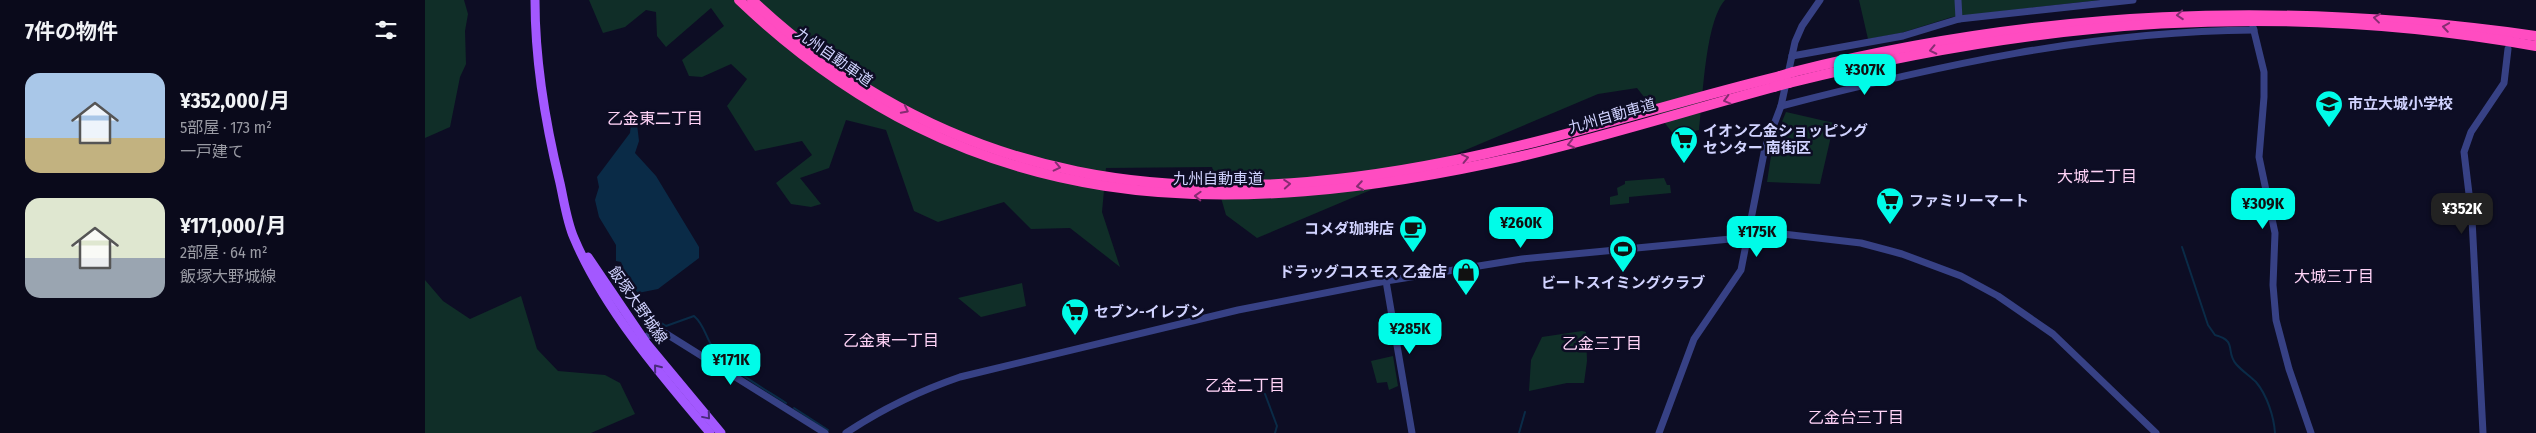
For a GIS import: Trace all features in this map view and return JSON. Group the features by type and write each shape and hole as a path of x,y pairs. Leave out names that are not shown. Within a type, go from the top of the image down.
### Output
{"highway":[{"name":"九州自動車道","path":"739,0 768,27 819,68 879,106 935,135 974,152 1044,174 1094,185 1163,194 1227,196 1280,194 1348,188 1411,178 1527,154 1789,83 1979,40 2068,26 2137,18 2254,12 2311,12 2426,23 2467,30 2536,47"},
{"name":"九州自動車道","path":"752,0 797,38 857,82 938,126 977,143 1045,165 1095,176 1163,185 1235,186 1280,185 1409,169 1503,149 1793,72 1977,32 2067,17 2150,7"},
{"path":"2403,11 2470,21 2536,36"}],"main road":[{"name":"飯塚大野城線","path":"535,0 539,83 573,237 603,294 710,433"},
{"name":"飯塚大野城線","path":"639,340 721,433"}],"street":[{"path":"1659,433 1694,339 1741,270 1765,148 1781,106 1792,56 1802,26 1820,0"},
{"path":"1958,0 1959,19"},
{"path":"1792,56 1903,36 1959,19 2133,0"},
{"path":"2251,19 2264,72 2259,157 2275,233 2273,285 2276,320 2289,369 2311,433"},
{"path":"1781,106 1944,66 2005,54 2146,36 2254,30"},
{"path":"2483,433 2473,228 2464,148 2471,132 2504,83 2508,49"},
{"path":"846,433 877,412 923,390 978,371 1143,334 1238,310 1387,281 1522,259 1783,234 1861,243 1902,254 1961,276 1998,296 2053,334 2156,433"},
{"path":"1387,281 1412,433"},
{"path":"639,340 656,332 665,333 825,433"}],"green space":[{"path":"425,0 464,0 468,14 465,31 466,64 460,77 450,127 425,138"},
{"path":"589,0 1725,0 1718,11 1709,43 1699,130 1675,136 1637,88 1598,94 1257,238 1226,215 1212,167 1106,168 1102,212 1120,267 1070,228 1031,229 1004,202 938,222 914,211 886,130 846,120 829,168 800,178 821,204 811,207 791,204 776,183 812,155 802,141 755,151 727,106 747,79 731,64 702,77 689,76 682,60 724,26 711,8 666,47 657,36 656,12 646,10 625,27 603,33"},
{"path":"1859,0 2100,0 1952,17 1901,33 1868,39"},
{"path":"1786,112 1834,123 1820,184 1767,182 1773,143"},
{"path":"1664,178 1667,185 1670,185 1671,193 1629,197 1629,203 1610,205 1610,197 1618,195 1617,188 1625,184 1625,181"},
{"path":"425,280 443,301 470,319 521,296 537,349 558,371 605,375 620,383 635,414 591,433 425,433"},
{"path":"1022,283 1026,306 981,317 958,298"},
{"path":"1586,332 1587,361 1584,383 1567,383 1529,391 1531,360 1542,337"},
{"path":"1393,356 1398,386 1389,390 1387,382 1377,383 1371,361"}],"water":[{"path":"631,124 637,124 639,141 635,153 656,176 699,247 699,258 658,289 638,293 628,280 623,283 618,275 618,271 623,267 621,262 616,261 616,245 599,217 595,200 599,187 597,177 630,133"}],"waterway":[{"path":"2182,247 2208,325 2215,335 2222,337 2229,343 2231,355 2236,364 2260,387 2269,406 2275,433"},
{"path":"625,279 646,313 666,326 694,316 701,324 713,348 724,360 749,380 786,403"},
{"path":"1265,394 1277,426 1275,433"},
{"path":"794,408 828,430"},
{"path":"1519,433 1525,412"}],"place":[{"name":"市立大城小学校","path":"2329,128"},
{"name":"イオン乙金ショッピング センター 南街区","path":"1684,164"},
{"name":"ファミリーマート","path":"1890,225"},
{"name":"コメダ珈琲店","path":"1413,253"},
{"name":"ビートスイミングクラブ","path":"1623,273"},
{"name":"ドラッグコスモス 乙金店","path":"1466,296"},
{"name":"セブン-イレブン","path":"1075,336"}],"district":[{"name":"乙金東二丁目","path":"655,118"},
{"name":"大城二丁目","path":"2097,176"},
{"name":"大城三丁目","path":"2334,276"},
{"name":"乙金東一丁目","path":"891,340"},
{"name":"乙金三丁目","path":"1602,343"},
{"name":"乙金二丁目","path":"1245,385"},
{"name":"乙金台三丁目","path":"1856,417"}]}
